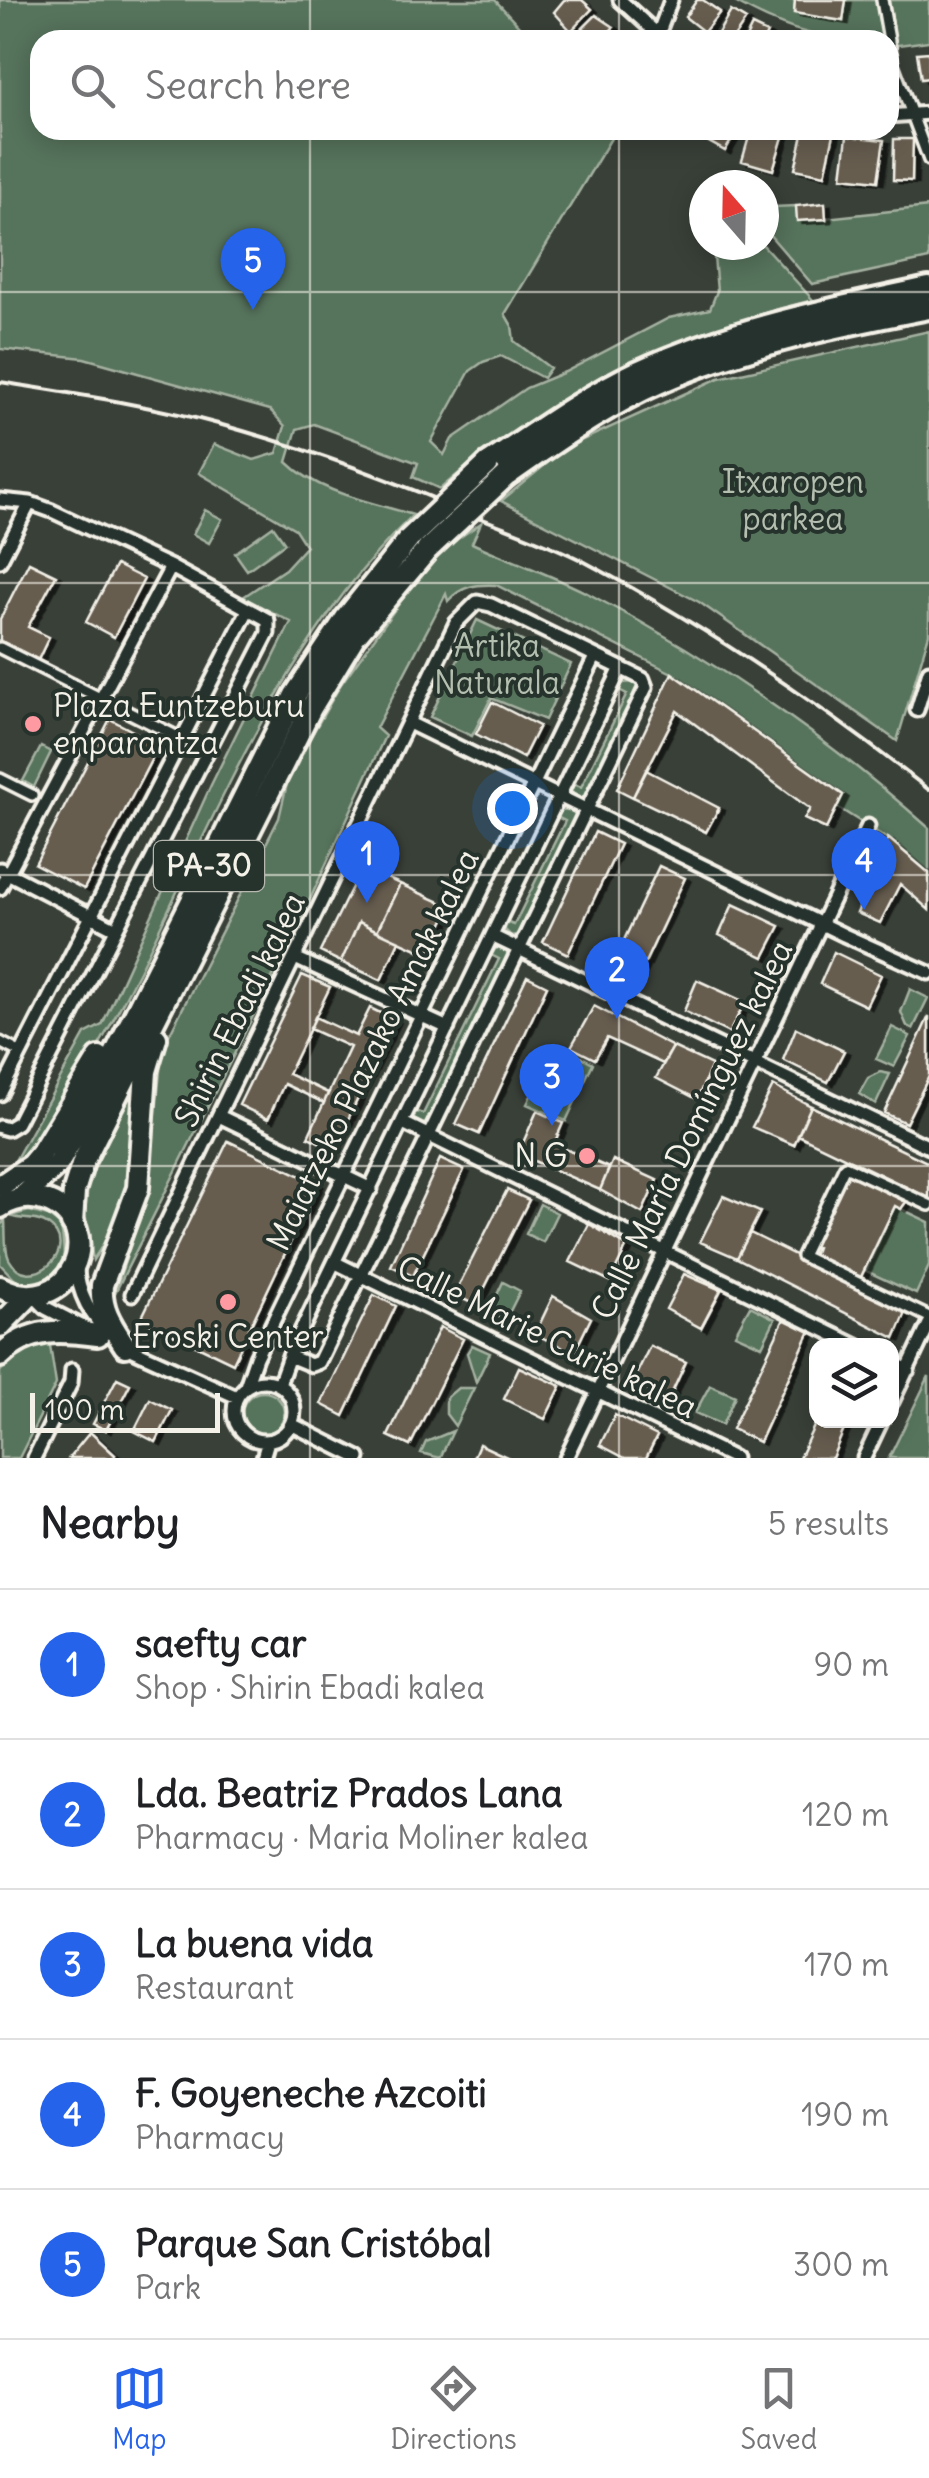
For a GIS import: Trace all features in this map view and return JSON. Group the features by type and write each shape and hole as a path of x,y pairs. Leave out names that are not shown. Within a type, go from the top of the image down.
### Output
{"highway":[{"name":"PA-30","path":"0,1206 21,1198 58,1164 295,695 346,618 488,464 560,414 635,373 714,341 819,311 929,288"},
{"name":"PA-30","path":"76,1261 74,1191 83,1162 311,708 418,544 506,476 642,390 721,358 824,329 929,308"},
{"path":"125,1346 100,1299 138,1188 146,1071 152,1046 253,842 269,789"},
{"path":"0,1186 31,1165 52,1136 119,1024 202,860 242,799"},
{"path":"21,1198 51,1202 72,1223"},
{"path":"0,1326 31,1296 60,1285 76,1261"},
{"path":"0,1288 31,1296"},
{"path":"0,1356 17,1341 41,1332 64,1330 98,1335"}],"street":[{"path":"620,0 651,30"},
{"path":"662,30 671,0"},
{"path":"882,0 887,30"},
{"path":"899,80 929,160"},
{"path":"899,116 929,113"},
{"path":"0,500 30,503 170,567 268,620 268,632 17,1122 7,1129 0,1127"},
{"path":"0,561 30,503"},
{"path":"0,888 4,871 170,567"},
{"name":"Shirin Ebadi kalea","path":"132,1294 456,623 477,602 491,605 595,657"},
{"path":"0,1094 248,610"},
{"path":"1,663 4,650 184,740"},
{"path":"290,1356 312,1365 319,1362 646,687 643,678 595,657"},
{"name":"Maiatzeko Plazako Amak kalea","path":"246,1386 256,1357 595,657"},
{"name":"Maiatzeko Plazako Amak kalea","path":"279,1384 621,668"},
{"path":"917,710 929,671"},
{"path":"74,701 80,689"},
{"path":"409,723 929,973"},
{"path":"0,779 32,796"},
{"name":"Calle María Domínguez kalea","path":"566,1458 868,826"},
{"path":"4,871 116,929"},
{"path":"492,936 929,1148"},
{"path":"296,958 448,1028"},
{"path":"0,1042 22,1053"},
{"path":"218,1116 372,1190"},
{"path":"403,1123 841,1338"},
{"path":"899,1388 929,1320 802,1256 845,1166 929,1205"},
{"path":"76,1261 77,1282 100,1326 125,1346"},
{"name":"Calle Marie Curie kalea","path":"336,1264 734,1458"},
{"path":"31,1296 98,1335 237,1397"},
{"path":"899,1366 908,1370"},
{"path":"34,1458 71,1383 72,1370"},
{"path":"262,1380 279,1384 294,1406 291,1424 278,1438 268,1441 242,1432 234,1416 237,1397 246,1386 262,1380"},
{"path":"291,1424 359,1458"},
{"path":"864,1458 878,1428"},
{"path":"263,1458 268,1441"}],"green space":[{"path":"0,0 495,0 523,30 30,30 30,140 610,140 505,314 514,341 550,368 543,378 501,356 470,371 431,442 444,455 452,439 526,388 669,318 710,309 717,291 714,260 777,260 813,300 712,331 615,372 524,425 440,489 413,477 418,463 314,424 297,429 287,462 300,473 346,495 413,515 368,563 291,671 227,788 106,1034 40,1141 7,1175 85,1034 102,1025 211,785 291,622 243,597 285,569 306,546 295,529 199,473 214,444 254,460 277,453 285,426 270,410 84,358 0,349"},
{"path":"731,0 795,0 794,13 843,21 846,0 929,0 929,41 899,45 899,30 796,30"},
{"path":"796,206 798,221 929,207 929,259 812,284 779,246 779,207"},
{"name":"Itxaropen parkea","path":"929,331 929,634 897,741 699,602 501,501 567,447 719,378"},
{"path":"205,510 222,519 209,543 193,534"},
{"path":"481,523 472,543 576,588 681,645 850,762 929,828 929,873 891,841 837,807 842,795 672,673 496,585 469,587 448,601 446,594 376,728 385,736 295,932 113,1297 142,1211 151,1167 162,1049 279,818 289,775 341,684 403,598 444,548"},
{"path":"273,526 285,543 247,570 235,553"},
{"name":"Artika Naturala","path":"477,620 571,664 545,720 491,698 472,736 430,717"},
{"path":"633,682 637,694 587,796 577,798 571,791 572,783 581,787 627,694 619,690 623,683"},
{"path":"41,747 51,752 34,787 23,781"},
{"path":"571,809 575,821 521,934 511,936 505,930 505,922 514,925 565,821 557,817 561,810"},
{"path":"501,947 509,950 509,960 430,1123 419,1125 414,1111 423,1114 499,959 491,955"},
{"path":"910,989 928,998 913,1029 907,1026 901,1012"},
{"path":"892,1027 910,1036 894,1067 876,1059"},
{"path":"556,1044 593,1063 566,1121 527,1104"},
{"path":"880,1072 890,1074 876,1104 859,1094 868,1078"},
{"path":"137,1083 123,1196 93,1260 85,1214 90,1164"},
{"path":"540,1204 557,1213 543,1242 526,1234"},
{"path":"895,1206 929,1222 929,1266 916,1294 866,1271"},
{"path":"29,1211 48,1216 61,1226 63,1261 55,1275 19,1284 0,1264 0,1226 5,1220 7,1255 18,1269 28,1273 39,1271 49,1265 59,1246 57,1235 48,1225 10,1216"},
{"path":"503,1282 520,1291 505,1321 489,1312"},
{"path":"750,1306 775,1319 762,1346 735,1334"},
{"path":"49,1339 56,1384 19,1458 0,1458 0,1372 21,1351"},
{"path":"472,1345 490,1353 476,1382 467,1353"},
{"path":"929,1376 929,1458 889,1458"},
{"path":"710,1385 735,1396 722,1425 695,1413"},
{"path":"458,1388 474,1388 455,1426 446,1414 446,1398"},
{"path":"263,1392 278,1398 284,1413 278,1428 263,1434 248,1428 242,1413 248,1398"},
{"path":"453,1431 440,1458 421,1453 426,1442"}],"building":[{"path":"564,0 582,0 592,9 572,30 554,12"},
{"path":"697,0 720,12 706,30 685,17"},
{"path":"795,0 846,0 843,21 794,13"},
{"path":"731,11 746,20 739,30 720,30"},
{"path":"596,15 614,27 611,30 581,30"},
{"path":"929,52 929,78 921,79 917,53"},
{"path":"913,139 912,181 893,180 894,140"},
{"path":"705,140 731,140 725,151"},
{"path":"748,140 782,140 773,170 742,161"},
{"path":"802,140 833,140 825,175 795,169"},
{"path":"847,140 884,140 878,181 842,177"},
{"path":"825,203 826,219 797,221 796,206"},
{"path":"29,562 56,575 28,627 49,637 37,662 0,643 0,619"},
{"path":"116,565 144,579 114,637 86,622"},
{"path":"672,673 843,795 826,829 804,819 810,809 677,711 633,797 617,789"},
{"path":"492,702 539,726 523,758 476,734"},
{"path":"110,719 159,745 84,889 35,864"},
{"path":"646,770 719,808 706,832 633,797"},
{"path":"595,832 620,844 568,954 543,942"},
{"path":"888,838 929,873 929,910 900,884 880,923 857,913"},
{"path":"659,866 685,878 633,988 607,976"},
{"path":"362,867 400,884 377,931 359,922 341,962 320,952"},
{"path":"400,884 451,907 428,954 377,931"},
{"path":"733,904 780,926 764,957 719,935"},
{"path":"359,922 399,941 381,980 341,962"},
{"path":"834,952 881,975 866,1006 820,984"},
{"path":"302,975 330,987 288,1074 328,1093 324,1103 284,1084 268,1119 239,1105"},
{"path":"527,976 547,986 479,1134 456,1124"},
{"path":"697,980 745,1002 729,1033 684,1011"},
{"path":"594,1006 673,1047 663,1064 607,1038 595,1059 571,1047"},
{"path":"370,1008 395,1020 334,1149 308,1137 350,1047 310,1029 315,1017 356,1036"},
{"path":"929,1016 929,1076 906,1123 884,1113"},
{"path":"796,1028 844,1051 828,1082 783,1060"},
{"path":"673,1047 712,1065 697,1099 656,1078"},
{"path":"773,1086 811,1106 794,1145 752,1127"},
{"path":"811,1106 929,1163 929,1198 798,1135"},
{"path":"537,1111 563,1123 554,1144 609,1168 600,1190 518,1154"},
{"path":"228,1141 318,1184 233,1363 141,1319"},
{"path":"440,1159 464,1170 413,1276 391,1266"},
{"path":"613,1160 657,1180 642,1213 600,1190"},
{"path":"848,1173 906,1202 901,1209 895,1206 859,1281 812,1258 816,1247 813,1246"},
{"path":"507,1190 529,1200 476,1305 454,1295"},
{"path":"723,1196 760,1212 737,1258 700,1242"},
{"path":"589,1224 627,1246 610,1281 570,1262"},
{"path":"750,1233 907,1310 895,1338 737,1258"},
{"path":"684,1274 721,1290 701,1328 666,1309"},
{"path":"374,1295 396,1306 344,1416 321,1404"},
{"path":"553,1296 591,1318 574,1353 535,1334"},
{"path":"784,1319 810,1331 759,1442 732,1429"},
{"path":"440,1327 463,1339 410,1446 388,1436"},
{"path":"650,1346 686,1362 669,1399 632,1383"},
{"path":"519,1367 561,1386 545,1419 504,1399"},
{"path":"117,1378 130,1384 106,1430 93,1424"},
{"path":"150,1399 172,1410 156,1442 134,1431"},
{"path":"615,1415 657,1436 646,1458 625,1458 600,1445"},
{"path":"813,1428 845,1428 832,1458 799,1458"},
{"path":"90,1432 115,1455 113,1458 69,1458"},
{"path":"479,1444 509,1458 473,1458"}],"railway":[{"path":"0,382 140,406 255,434 384,478 558,549 718,639 929,790"}],"place":[{"name":"Parque San Cristóbal","path":"253,310"},
{"name":"Plaza Euntzeburu enparantza","path":"33,724"},
{"name":"saefty car","path":"367,903"},
{"name":"F. Goyeneche Azcoiti","path":"864,910"},
{"name":"Lda. Beatriz Prados Lana","path":"617,1019"},
{"name":"La buena vida","path":"552,1126"},
{"name":"N G","path":"587,1156"},
{"name":"Eroski Center","path":"228,1302"}]}
